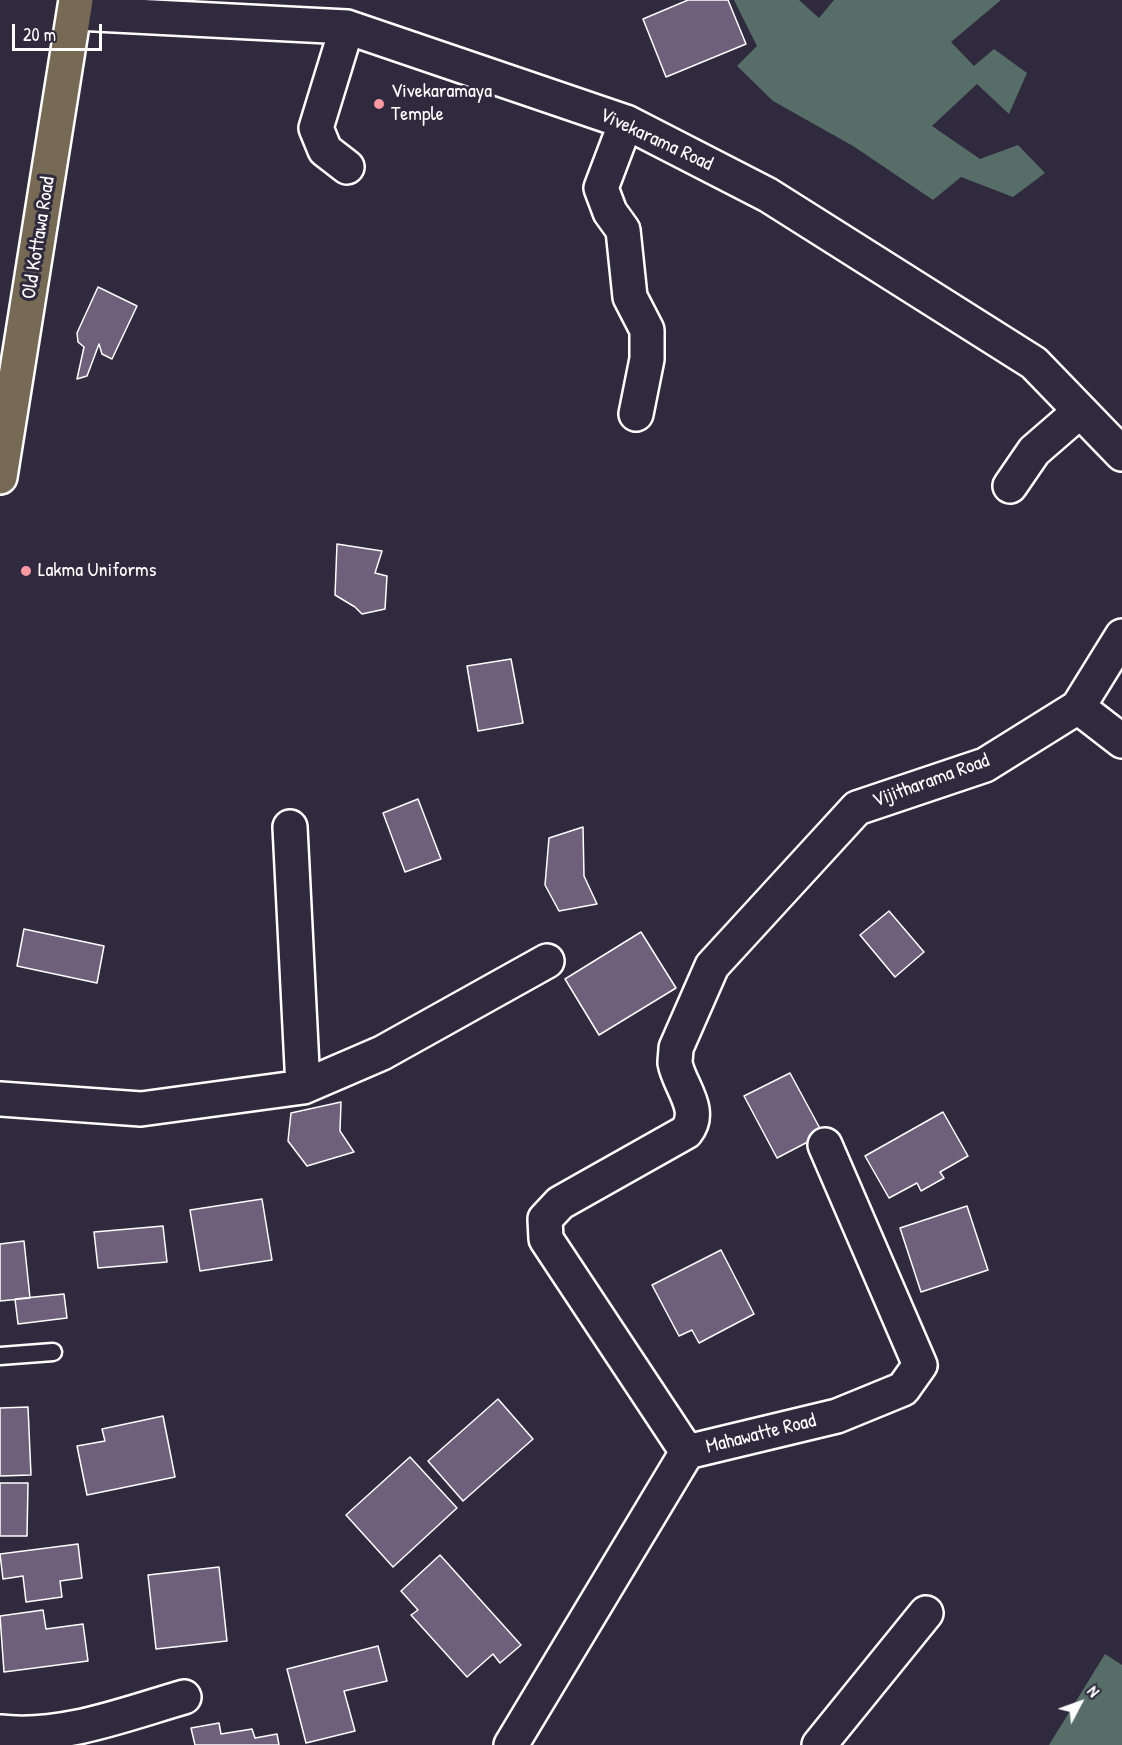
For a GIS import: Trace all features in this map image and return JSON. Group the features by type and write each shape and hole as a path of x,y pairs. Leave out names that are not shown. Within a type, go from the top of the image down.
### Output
{"main road":[{"name":"Old Kottawa Road","path":"0,477 76,6"}],"street":[{"name":"Vivekarama Road","path":"76,6 347,27 626,122 768,195 1034,363 1079,412 1122,453"},
{"path":"347,27 316,128 325,150 347,167"},
{"path":"626,122 601,188 610,212 623,230 630,297 646,330 647,359 636,414"},
{"path":"1010,486 1034,451 1079,412"},
{"path":"1122,636 1078,707 1122,741"},
{"name":"Vijitharama Road","path":"687,1452 546,1239 545,1219 560,1203 686,1132 691,1125 692,1109 675,1063 676,1048 712,966 857,808 985,765 1078,707"},
{"path":"290,827 303,1087"},
{"path":"0,1099 141,1108 303,1087 382,1053 547,960"},
{"name":"Mahawatte Road","path":"511,1745 687,1452 837,1416 903,1389 920,1365 825,1145"},
{"path":"819,1745 926,1612"},
{"path":"0,1732 15,1734 78,1728 184,1697"}],"lane":[{"path":"0,1356 53,1352"}],"green space":[{"path":"734,0 799,0 819,18 834,0 1001,0 951,42 974,66 994,49 1027,73 1009,114 977,84 932,126 980,159 1018,145 1045,173 1013,197 961,177 933,200 853,146 773,101 737,66 757,46"},
{"path":"1105,1654 1122,1665 1122,1745 1049,1745"}],"building":[{"path":"688,0 728,0 746,44 666,77 643,19"},
{"path":"98,287 137,306 112,359 102,354 99,344 87,376 77,379 84,347 78,342 77,333"},
{"path":"337,544 382,551 375,573 387,576 385,609 362,614 335,595"},
{"path":"511,659 523,723 478,731 467,666"},
{"path":"418,799 441,859 405,872 383,813"},
{"path":"583,827 584,876 597,904 559,911 545,885 549,838"},
{"path":"889,911 924,952 895,977 860,935"},
{"path":"24,929 104,946 97,983 17,966"},
{"path":"641,932 676,988 599,1035 565,979"},
{"path":"790,1073 823,1134 777,1158 744,1096"},
{"path":"341,1102 340,1131 354,1152 307,1166 288,1141 291,1113"},
{"path":"943,1112 968,1156 940,1172 944,1178 921,1191 917,1183 889,1198 865,1156"},
{"path":"262,1199 272,1260 200,1271 190,1210"},
{"path":"967,1206 988,1270 921,1292 900,1228"},
{"path":"163,1226 167,1262 98,1268 94,1232"},
{"path":"24,1241 30,1298 0,1301 0,1244"},
{"path":"721,1250 754,1314 699,1343 692,1330 679,1336 652,1285"},
{"path":"64,1294 67,1318 18,1324 15,1299"},
{"path":"498,1399 533,1439 463,1501 428,1461"},
{"path":"28,1407 31,1475 0,1476 0,1408"},
{"path":"163,1416 175,1477 87,1495 77,1446 105,1441 102,1429"},
{"path":"410,1457 457,1508 393,1567 346,1515"},
{"path":"0,1483 28,1483 27,1536 0,1536"},
{"path":"78,1544 82,1578 60,1581 62,1597 26,1602 23,1576 3,1579 0,1554"},
{"path":"440,1555 521,1645 500,1663 493,1654 467,1677 411,1615 418,1610 401,1591"},
{"path":"219,1567 227,1641 156,1649 148,1575"},
{"path":"43,1610 46,1629 83,1624 88,1661 4,1672 0,1616"},
{"path":"378,1646 387,1681 344,1691 355,1731 306,1743 287,1669"},
{"path":"219,1723 221,1734 252,1729 255,1738 277,1734 279,1745 195,1745 191,1728"}],"place":[{"name":"Vivekaramaya Temple","path":"379,104"},
{"name":"Lakma Uniforms","path":"26,571"}]}
